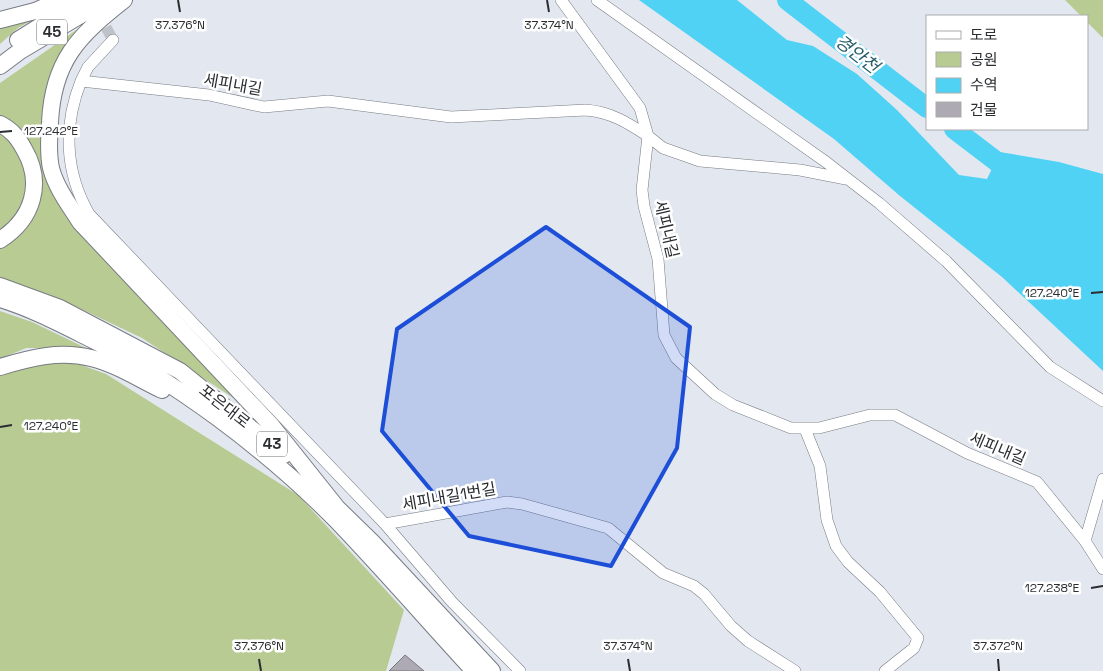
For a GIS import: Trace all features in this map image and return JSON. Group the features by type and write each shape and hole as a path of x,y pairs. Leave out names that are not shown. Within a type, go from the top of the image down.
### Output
{"highway":[{"path":"0,20 36,11 61,0"},
{"name":"45","path":"0,52 82,0"},
{"name":"45","path":"0,66 20,51 106,0"},
{"path":"124,0 82,37 67,55 58,72 51,99 49,132 51,168 63,195 80,222 271,425 338,509"},
{"path":"0,124 16,136 31,162 36,187 28,213 12,233 0,240"},
{"name":"포은대로","path":"0,286 60,308 180,371 270,442 372,542 492,671"},
{"name":"포은대로","path":"0,299 58,322 114,350 204,410 276,465 335,520 474,671"},
{"path":"0,367 31,358 55,354 91,358 204,410"}],"street":[{"path":"561,0 640,108 648,136 668,151 700,161 800,170 848,180"},
{"path":"597,0 879,203 946,261 1050,367 1103,401"},
{"path":"113,40 88,67 72,104 68,149 78,195 89,214 385,524 452,602 520,671"},
{"name":"세피내길","path":"81,81 209,95 264,107 328,101 451,116 586,110 619,117 648,136 642,190 658,259 664,335 669,348 676,358 715,394 733,405 791,428 819,428 870,414 895,414 967,453 1037,482 1085,541 1103,569"},
{"path":"804,429 820,466 827,520 836,546 848,562 880,592 918,638 914,648 885,671"},
{"path":"1085,541 1103,479"},
{"name":"세피내길1번길","path":"385,524 507,502 522,504 608,528 663,573 694,586 704,594 731,626 748,641 795,671"},
{"path":"457,652 468,671"}],"highlighted area":[{"path":"546,227 690,327 677,448 611,566 469,536 382,431 397,329"}],"green space":[{"path":"1065,0 1103,0 1103,38 1088,23 1088,15 1080,15"},
{"path":"54,8 18,28 0,44 0,27"},
{"path":"82,26 63,51 51,186 238,401 142,338 77,307 0,278 0,245 33,212 40,195 41,185 36,155 32,146 18,129 0,117 0,83"},
{"path":"0,129 12,138 28,174 22,209 0,234"},
{"path":"0,311 32,322 86,348 26,348 0,359"},
{"path":"70,361 106,374 298,495 404,610 386,671 0,671 0,376 33,364"}],"water":[{"path":"639,0 737,0 787,40 813,46 857,74 897,110 959,175 987,179 1000,152 1059,162 1103,174 1103,371 1002,277 900,196 834,139"}],"building":[{"path":"405,655 424,671 389,671"}],"waterway":[{"name":"경안천","path":"787,0 926,107"},
{"name":"경안천","path":"955,130 1017,177"}],"tunnel":[{"path":"98,13 113,40"}]}
